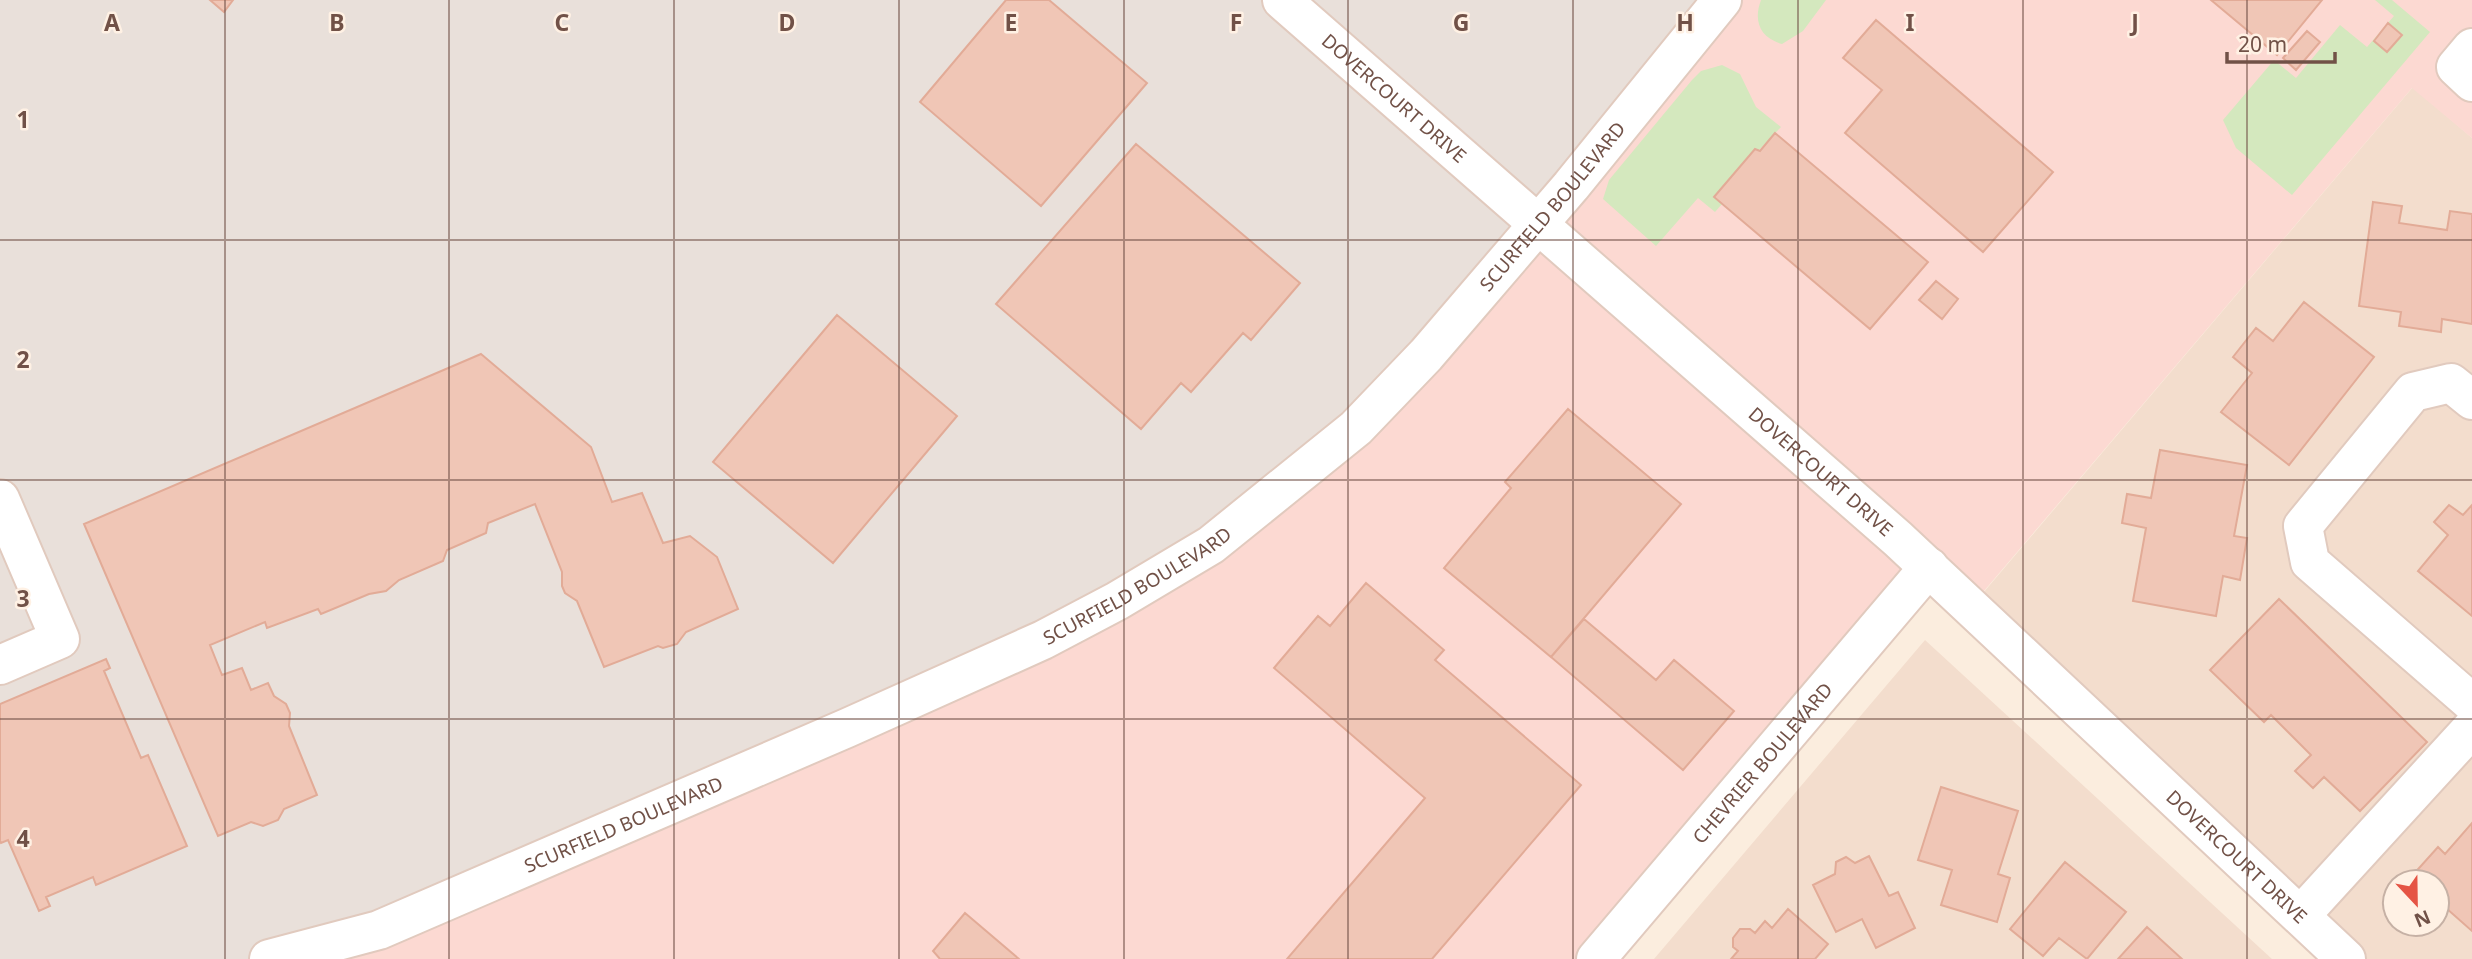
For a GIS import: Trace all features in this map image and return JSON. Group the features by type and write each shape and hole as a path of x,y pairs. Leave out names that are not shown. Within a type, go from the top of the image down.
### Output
{"street":[{"name":"DOVERCOURT DRIVE","path":"1282,0 1929,567 2346,959"},
{"name":"SCURFIELD BOULEVARD","path":"269,959 379,930 1043,640 1117,601 1200,552 1275,496 1356,428 1426,355 1538,225 1721,0"},
{"path":"2472,48 2456,67 2472,82"},
{"path":"2472,400 2451,383 2413,392 2303,526 2310,562 2472,702"},
{"path":"0,499 60,639 0,665"},
{"name":"CHEVRIER BOULEVARD","path":"1596,959 1929,567"},
{"path":"2301,915 2472,728"},
{"name":"SCURFIELD BOULEVARD","path":"335,959 379,930"}],"shaded area":[{"path":"0,0 1722,0 1426,355 1117,601 269,959 0,959"},
{"path":"1722,0 2472,0 2472,138 2412,88 1972,605 1930,567 1596,959 335,959"},
{"path":"2413,87 2472,138 2472,959 2346,959 1972,606"},
{"path":"1925,640 2272,959 1654,959"}],"green space":[{"path":"1761,0 1826,0 1803,31 1782,44 1768,38 1760,28 1758,15"},
{"path":"2375,0 2392,0 2430,32 2292,195 2236,148 2223,120 2274,60 2296,78 2340,25 2367,47 2394,16"},
{"path":"1722,65 1740,74 1756,107 1781,127 1714,197 1722,204 1715,212 1698,198 1656,246 1603,199 1609,180 1692,80 1701,71"}],"building":[{"path":"210,0 233,0 224,12"},
{"path":"1006,0 1049,0 1147,83 1041,206 920,102"},
{"path":"2211,0 2322,0 2277,55"},
{"path":"1876,20 2053,172 1983,252 1845,133 1882,90 1843,58"},
{"path":"2388,23 2402,35 2387,52 2374,41"},
{"path":"2307,31 2320,42 2296,70 2283,58"},
{"path":"1775,133 1928,262 1870,329 1714,197 1755,149 1760,151"},
{"path":"1136,144 1300,283 1251,340 1243,333 1191,392 1181,383 1141,429 996,304"},
{"path":"2373,202 2402,206 2399,223 2447,230 2450,211 2472,214 2472,324 2442,319 2441,332 2399,326 2401,312 2359,306"},
{"path":"1936,281 1958,299 1942,319 1919,300"},
{"path":"2304,302 2374,357 2289,465 2221,412 2252,373 2233,357 2256,328 2273,341"},
{"path":"837,315 957,416 833,563 713,462"},
{"path":"481,354 591,447 612,502 642,493 663,543 690,536 717,557 738,609 686,632 677,644 663,648 658,646 604,667 577,601 565,593 562,586 562,572 535,504 488,523 486,533 447,550 443,561 399,580 386,591 369,594 321,614 318,609 267,628 265,622 210,645 222,675 242,668 251,690 268,683 274,696 286,704 290,713 289,726 317,795 284,809 278,820 263,826 251,822 218,836 84,524"},
{"path":"1568,409 1681,504 1551,657 1444,568 1511,488 1505,482"},
{"path":"2160,450 2247,465 2234,536 2247,538 2240,580 2223,576 2216,616 2133,601 2146,528 2122,523 2127,494 2151,498"},
{"path":"2449,505 2463,515 2472,505 2472,616 2418,571 2448,535 2434,522"},
{"path":"1366,583 1444,650 1435,660 1581,785 1432,959 1287,959 1425,798 1274,668 1318,616 1330,626"},
{"path":"2279,599 2427,742 2360,811 2324,777 2313,788 2295,771 2311,755 2271,715 2264,722 2210,670"},
{"path":"1584,619 1656,680 1674,660 1734,711 1683,770 1551,657"},
{"path":"106,659 110,668 104,671 141,758 148,755 187,846 96,885 93,877 46,897 50,906 39,911 8,840 1,843 0,841 0,704"},
{"path":"1941,787 2018,811 1998,874 2010,878 1997,922 1941,905 1952,870 1918,860"},
{"path":"2472,823 2472,931 2451,912 2451,868 2419,868 2438,847 2445,854"},
{"path":"1869,856 1889,896 1898,892 1915,928 1876,948 1862,919 1836,932 1813,885 1835,874 1836,862 1846,857 1855,863"},
{"path":"2065,862 2126,912 2087,959 2059,938 2043,956 2010,929"},
{"path":"1788,909 1828,944 1815,959 1731,959 1738,951 1733,947 1733,938 1740,929 1750,929 1755,933 1765,921 1772,928"},
{"path":"965,913 1019,959 940,959 933,951"},
{"path":"2147,927 2182,959 2118,959"}]}
